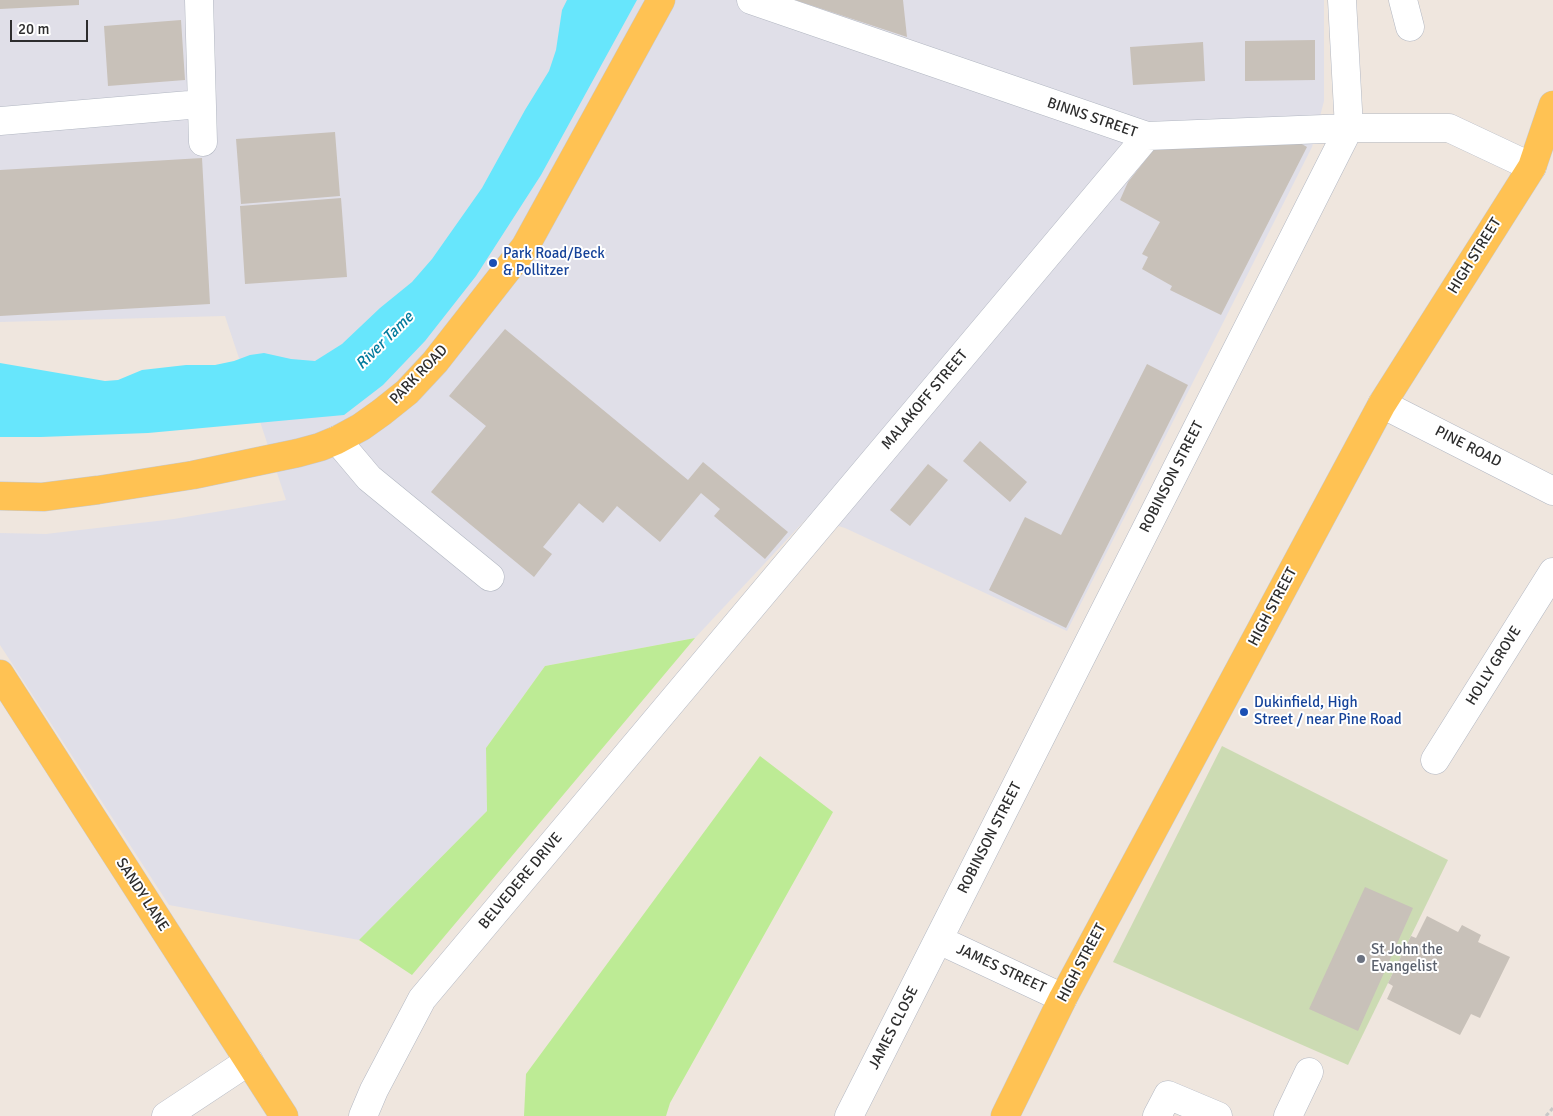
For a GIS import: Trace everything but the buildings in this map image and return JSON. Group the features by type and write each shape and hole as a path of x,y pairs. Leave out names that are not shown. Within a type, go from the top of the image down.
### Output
{"main road":[{"name":"PARK ROAD","path":"0,496 43,497 98,490 193,475 298,453 337,440 361,427 382,412 412,386 435,362 524,247 661,0"},
{"name":"HIGH STREET","path":"1005,1116 1063,998 1382,404 1532,167 1553,105"},
{"name":"SANDY LANE","path":"0,674 284,1116"}],"street":[{"path":"199,0 202,142"},
{"name":"BINNS STREET","path":"751,0 1147,136 1349,128 1449,128 1532,167"},
{"name":"ROBINSON STREET","path":"938,940 1349,128 1342,0"},
{"path":"1403,0 1410,27"},
{"path":"0,121 201,104"},
{"name":"MALAKOFF STREET","path":"704,664 1147,136"},
{"name":"PINE ROAD","path":"1382,404 1553,491"},
{"path":"337,440 369,478 490,578"},
{"name":"HOLLY GROVE","path":"1435,760 1553,572"},
{"name":"BELVEDERE DRIVE","path":"363,1116 374,1090 422,999 704,664"},
{"name":"JAMES STREET","path":"938,940 1063,998"},
{"name":"JAMES CLOSE","path":"849,1116 938,940"},
{"path":"166,1116 248,1061"},
{"path":"1288,1116 1309,1072"},
{"path":"1157,1116 1168,1095 1218,1116"}],"path":[{"path":"1546,1116 1553,1108"}],"shaded area":[{"path":"0,0 1324,0 1324,101 1312,147 1067,631 845,528 808,517 695,638 545,666 486,748 487,811 359,940 169,905 0,645 0,533 46,534 174,519 286,500 225,316 0,322"}],"green space":[{"path":"695,638 412,975 359,940 487,811 486,748 545,666"},
{"path":"1222,746 1448,860 1348,1065 1113,962"},
{"path":"760,756 833,812 670,1103 666,1116 524,1116 526,1074"}],"water":[{"name":"River Tame","path":"567,0 637,0 541,175 476,276 425,341 383,385 344,415 148,433 0,437 0,363 105,381 118,380 142,370 186,365 215,365 264,353 291,359 315,361 342,344 380,308 412,282 432,259 482,188 549,71 556,50 562,10"}],"place":[{"name":"Park Road/Beck & Pollitzer","path":"493,263"},
{"name":"Dukinfield, High Street / near Pine Road","path":"1244,712"},
{"name":"St John the Evangelist","path":"1361,959"}]}
